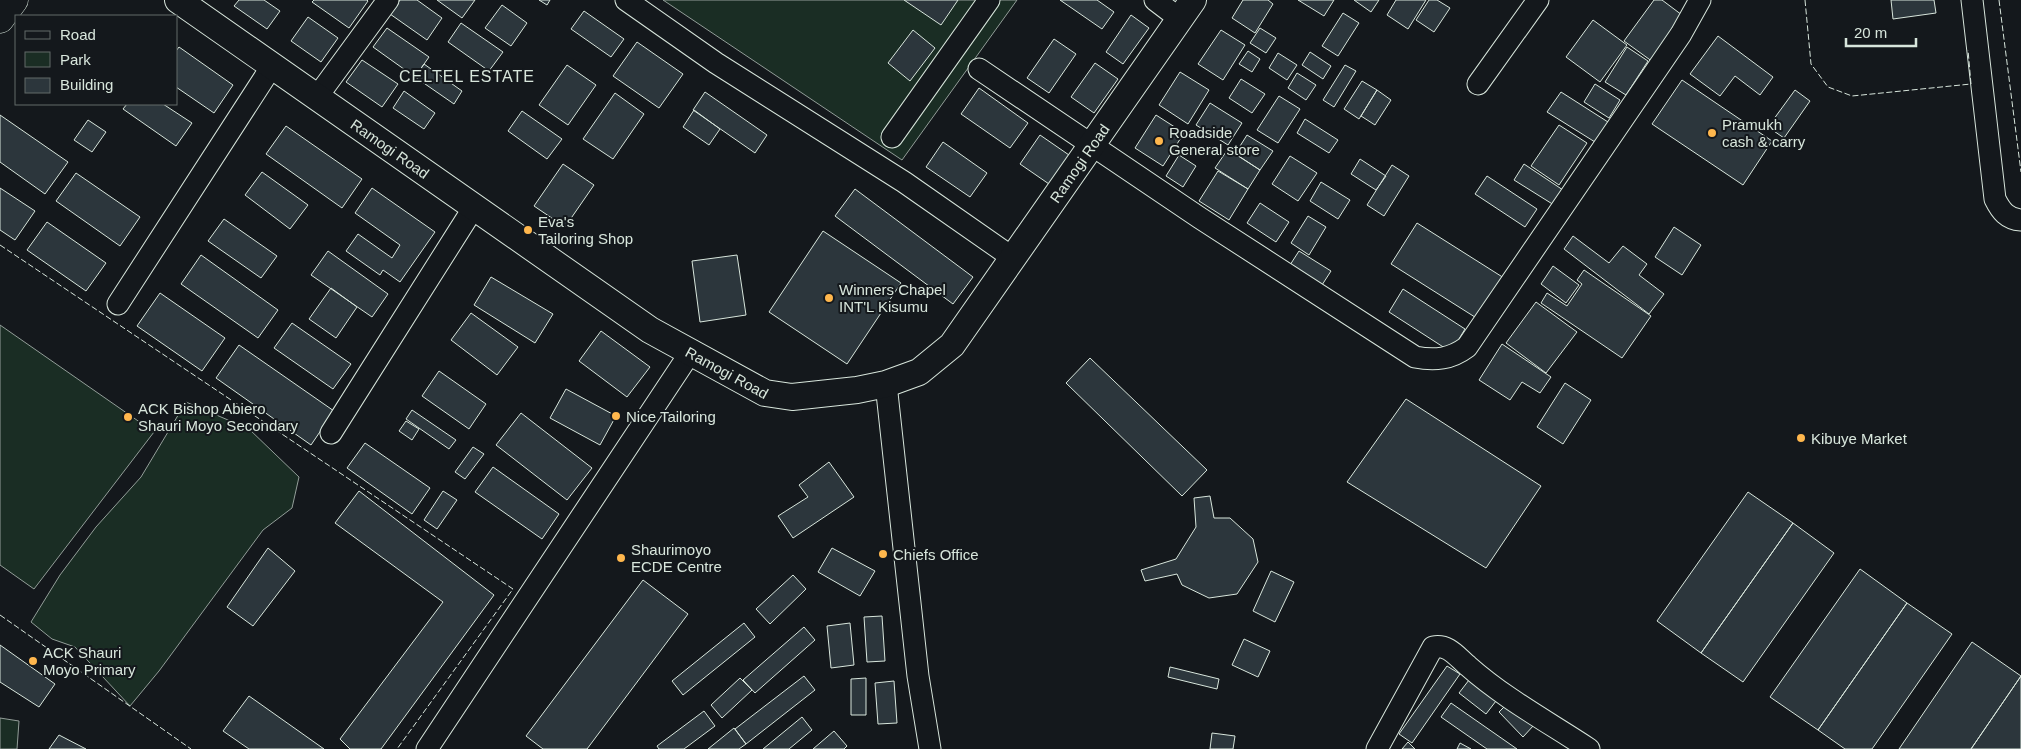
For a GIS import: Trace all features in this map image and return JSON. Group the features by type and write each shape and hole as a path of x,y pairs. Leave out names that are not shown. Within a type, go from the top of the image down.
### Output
{"main road":[{"path":"0,19 14,0"}],"street":[{"path":"317,97 388,0"},
{"path":"626,0 716,63 904,182 1013,258"},
{"path":"892,137 988,0"},
{"path":"1154,0 1187,9"},
{"path":"1478,84 1538,0"},
{"path":"980,69 1200,218 1416,357 1430,359 1450,358 1467,347 1676,42 1700,0"},
{"path":"1972,0 1995,199 2000,210 2013,220 2021,220"},
{"name":"Ramogi Road","path":"192,4 272,66 650,330 765,393 792,397 857,390 886,384 919,372 952,345 1187,9"},
{"path":"118,304 272,66"},
{"path":"331,433 474,207"},
{"path":"427,749 690,353"},
{"path":"886,384 918,676 930,749"},
{"path":"1377,749 1433,647 1440,645 1453,652 1481,678 1588,749"}],"green space":[{"path":"663,0 1017,0 902,160"},
{"path":"0,325 154,432 34,589 0,565"},
{"path":"186,402 249,429 299,477 292,508 263,530 159,671 130,706 75,647 52,639 31,622 60,575 96,527 141,477"},
{"path":"0,718 19,721 17,749 0,749"}],"building":[{"path":"239,0 264,0 280,11 267,29 234,6"},
{"path":"314,0 368,1 349,28 312,2"},
{"path":"400,0 417,0 442,18 427,40 390,14"},
{"path":"437,0 475,0 462,18"},
{"path":"539,0 550,0 547,5"},
{"path":"904,0 958,0 941,25"},
{"path":"1060,0 1097,0 1114,12 1102,29"},
{"path":"1243,0 1268,0 1273,4 1255,33 1232,18"},
{"path":"1298,0 1334,0 1324,16"},
{"path":"1354,0 1379,0 1371,12"},
{"path":"1396,0 1426,0 1408,29 1387,15"},
{"path":"1429,0 1437,0 1450,8 1434,32 1416,20"},
{"path":"1654,0 1662,0 1686,18 1653,62 1624,41"},
{"path":"1891,0 1934,0 1936,13 1893,19"},
{"path":"502,5 527,23 511,46 485,28"},
{"path":"584,11 624,39 611,57 571,29"},
{"path":"1343,13 1359,23 1338,56 1322,46"},
{"path":"1131,15 1149,28 1123,64 1106,52"},
{"path":"308,17 338,38 321,62 291,41"},
{"path":"1593,20 1627,45 1600,82 1566,57"},
{"path":"461,23 503,52 489,71 448,42"},
{"path":"387,28 429,57 415,77 373,47"},
{"path":"1260,28 1276,38 1266,53 1250,43"},
{"path":"913,30 935,48 910,81 888,63"},
{"path":"1221,30 1245,45 1223,80 1198,64"},
{"path":"1718,36 1773,77 1760,95 1735,76 1720,96 1690,74"},
{"path":"1054,39 1076,54 1049,93 1027,78"},
{"path":"637,42 683,74 659,108 613,76"},
{"path":"179,47 233,85 214,113 178,88"},
{"path":"1627,47 1648,61 1626,95 1605,82"},
{"path":"1248,51 1260,59 1252,72 1239,64"},
{"path":"1310,52 1331,66 1323,79 1302,65"},
{"path":"1278,53 1297,65 1287,80 1269,68"},
{"path":"362,60 398,84 382,107 346,82"},
{"path":"1095,63 1118,79 1094,113 1071,97"},
{"path":"424,64 462,91 454,104 415,77"},
{"path":"567,65 596,85 568,125 539,105"},
{"path":"1345,65 1356,71 1334,107 1323,100"},
{"path":"1180,72 1209,90 1188,124 1159,105"},
{"path":"1297,73 1316,85 1306,100 1288,88"},
{"path":"1241,79 1265,94 1252,113 1229,98"},
{"name":"Pramukh cash & carry","path":"1682,80 1772,141 1743,185 1652,124"},
{"path":"1362,81 1377,90 1359,119 1344,109"},
{"path":"1595,84 1620,100 1609,118 1584,102"},
{"path":"979,88 1028,123 1010,148 961,114"},
{"path":"1377,90 1391,100 1375,125 1361,116"},
{"path":"1795,90 1810,101 1784,138 1768,127"},
{"path":"404,91 435,113 424,129 393,108"},
{"path":"705,92 767,135 755,153 693,110"},
{"path":"1561,92 1608,122 1595,142 1547,112"},
{"path":"615,93 644,114 613,159 583,139"},
{"path":"1279,96 1300,109 1278,143 1257,130"},
{"path":"1210,103 1242,123 1228,145 1196,125"},
{"path":"126,105 165,105 192,123 176,146 123,109"},
{"path":"694,110 720,129 709,145 683,127"},
{"path":"522,111 562,139 547,159 508,131"},
{"path":"0,115 68,162 45,194 0,162"},
{"path":"1156,115 1184,133 1163,166 1135,148"},
{"path":"1305,119 1338,140 1329,153 1297,133"},
{"path":"88,120 106,132 92,152 74,140"},
{"path":"1559,125 1587,143 1559,185 1531,166"},
{"path":"286,126 362,179 342,208 266,154"},
{"path":"1040,135 1069,155 1049,184 1020,164"},
{"path":"1247,135 1273,151 1260,170 1235,154"},
{"path":"943,142 987,173 970,197 926,167"},
{"path":"1228,149 1260,170 1248,189 1215,168"},
{"path":"1179,155 1196,166 1183,187 1166,176"},
{"path":"1290,156 1317,173 1298,201 1272,184"},
{"path":"1360,159 1386,176 1376,190 1351,174"},
{"path":"563,164 594,185 565,227 534,206"},
{"path":"1524,164 1563,190 1554,205 1514,180"},
{"path":"1392,165 1409,176 1384,216 1367,205"},
{"path":"1218,171 1248,189 1229,220 1199,201"},
{"path":"262,172 308,205 290,229 245,195"},
{"path":"76,173 140,217 120,246 56,201"},
{"path":"1487,176 1537,209 1525,227 1475,194"},
{"path":"1321,182 1350,200 1338,219 1310,201"},
{"path":"0,188 35,211 15,240 0,230"},
{"path":"372,188 435,232 400,282 383,270 380,275 346,251 358,234 392,258 400,245 355,213"},
{"path":"855,189 973,277 953,304 835,216"},
{"path":"1260,203 1289,222 1276,242 1247,223"},
{"path":"1308,216 1326,227 1309,255 1291,243"},
{"path":"224,219 277,256 261,278 208,241"},
{"path":"47,222 106,263 86,291 27,250"},
{"path":"1417,223 1504,278 1478,319 1391,264"},
{"path":"1674,227 1701,245 1682,275 1655,257"},
{"path":"823,231 901,283 847,364 769,312"},
{"path":"1573,236 1609,263 1623,246 1647,264 1639,275 1664,294 1649,314 1564,249"},
{"path":"328,251 388,294 372,317 311,275"},
{"path":"1299,251 1331,271 1322,285 1290,265"},
{"path":"201,255 278,310 258,338 181,284"},
{"path":"737,255 746,315 700,322 692,261"},
{"path":"1553,266 1579,285 1566,303 1541,284"},
{"path":"1584,270 1651,316 1622,358 1541,303 1547,293 1567,306 1582,284 1577,280"},
{"path":"491,277 553,314 535,343 474,305"},
{"path":"331,288 357,307 336,338 309,319"},
{"path":"1403,289 1465,329 1451,352 1389,312"},
{"path":"160,293 225,338 202,371 137,326"},
{"path":"1536,302 1577,332 1546,373 1506,343"},
{"path":"471,313 518,347 497,375 451,340"},
{"path":"292,323 351,364 333,389 274,348"},
{"path":"601,331 650,367 627,397 579,361"},
{"path":"1502,344 1551,377 1540,393 1522,382 1510,400 1479,380"},
{"path":"239,345 334,411 311,445 216,378"},
{"path":"1090,358 1207,470 1182,496 1066,383"},
{"path":"439,371 486,404 469,429 422,396"},
{"path":"1565,383 1591,400 1563,444 1537,427"},
{"path":"566,389 616,416 600,445 550,418"},
{"path":"1406,399 1541,486 1486,568 1347,482"},
{"path":"412,410 456,440 449,449 406,419"},
{"path":"521,413 592,468 567,500 496,445"},
{"path":"406,421 419,429 412,440 399,431"},
{"path":"365,443 430,488 412,514 347,468"},
{"path":"473,447 484,454 465,479 455,472"},
{"path":"829,462 854,497 793,538 778,516 808,497 799,485"},
{"path":"493,467 559,514 542,539 475,492"},
{"path":"359,491 494,595 381,749 350,749 340,739 443,602 335,523"},
{"path":"443,491 457,500 437,529 424,520"},
{"path":"1748,492 1793,523 1701,653 1657,621"},
{"path":"1210,496 1214,518 1230,518 1253,539 1258,562 1237,594 1209,598 1182,585 1177,574 1145,581 1141,570 1176,559 1196,527 1194,498"},
{"path":"1793,523 1834,553 1743,682 1701,653"},
{"path":"268,548 295,571 253,626 227,607"},
{"path":"832,548 875,571 860,596 818,572"},
{"path":"1860,569 1907,603 1818,730 1770,697"},
{"path":"1271,571 1294,582 1275,622 1253,611"},
{"path":"793,575 806,589 770,624 756,609"},
{"path":"643,580 688,614 587,749 543,749 526,736"},
{"path":"1907,603 1952,634 1872,749 1845,749 1818,730"},
{"path":"882,616 885,661 867,662 864,617"},
{"path":"744,623 755,637 683,695 672,681"},
{"path":"850,623 854,665 831,668 827,626"},
{"path":"804,627 815,640 755,693 743,680"},
{"path":"1244,639 1270,651 1258,677 1232,665"},
{"path":"1972,642 2021,676 1971,749 1899,749"},
{"path":"0,645 55,684 39,707 0,682"},
{"path":"1447,666 1460,674 1412,743 1399,734"},
{"path":"1170,667 1219,679 1217,689 1168,677"},
{"path":"804,676 815,690 746,744 735,729"},
{"path":"2021,676 2021,749 1971,749"},
{"path":"740,678 752,690 722,718 711,705"},
{"path":"866,678 866,715 851,715 851,679"},
{"path":"1469,680 1496,701 1486,714 1459,693"},
{"path":"894,681 897,723 878,724 875,683"},
{"path":"249,696 324,749 249,749 223,731"},
{"path":"1510,701 1534,725 1523,737 1499,712"},
{"path":"1451,703 1517,749 1487,749 1441,717"},
{"path":"704,711 715,726 684,749 659,749 657,746"},
{"path":"802,717 812,730 789,749 763,749"},
{"path":"734,728 746,744 739,749 708,749"},
{"path":"834,731 847,746 844,749 813,749"},
{"path":"1212,733 1235,736 1233,749 1210,749"},
{"path":"59,735 86,749 49,749"},
{"path":"1408,742 1415,749 1402,749"},
{"path":"1460,743 1471,749 1457,749"}],"fence":[{"path":"1805,0 1811,64 1828,87 1852,96 1971,84 1968,50"},
{"path":"1999,0 2021,172"},
{"path":"0,245 513,589 397,749"},
{"path":"0,615 191,749"}],"place":[{"name":"Pramukh cash & carry","path":"1712,133"},
{"name":"Roadside General store","path":"1159,141"},
{"name":"Eva's Tailoring Shop","path":"528,230"},
{"name":"Winners Chapel INT'L Kisumu","path":"829,298"},
{"name":"Nice Tailoring","path":"616,416"},
{"name":"ACK Bishop Abiero Shauri Moyo Secondary","path":"128,417"},
{"name":"Kibuye Market","path":"1801,438"},
{"name":"Chiefs Office","path":"883,554"},
{"name":"Shaurimoyo ECDE Centre","path":"621,558"},
{"name":"ACK Shauri Moyo Primary","path":"33,661"}],"district":[{"name":"CELTEL ESTATE","path":"467,76"}]}
